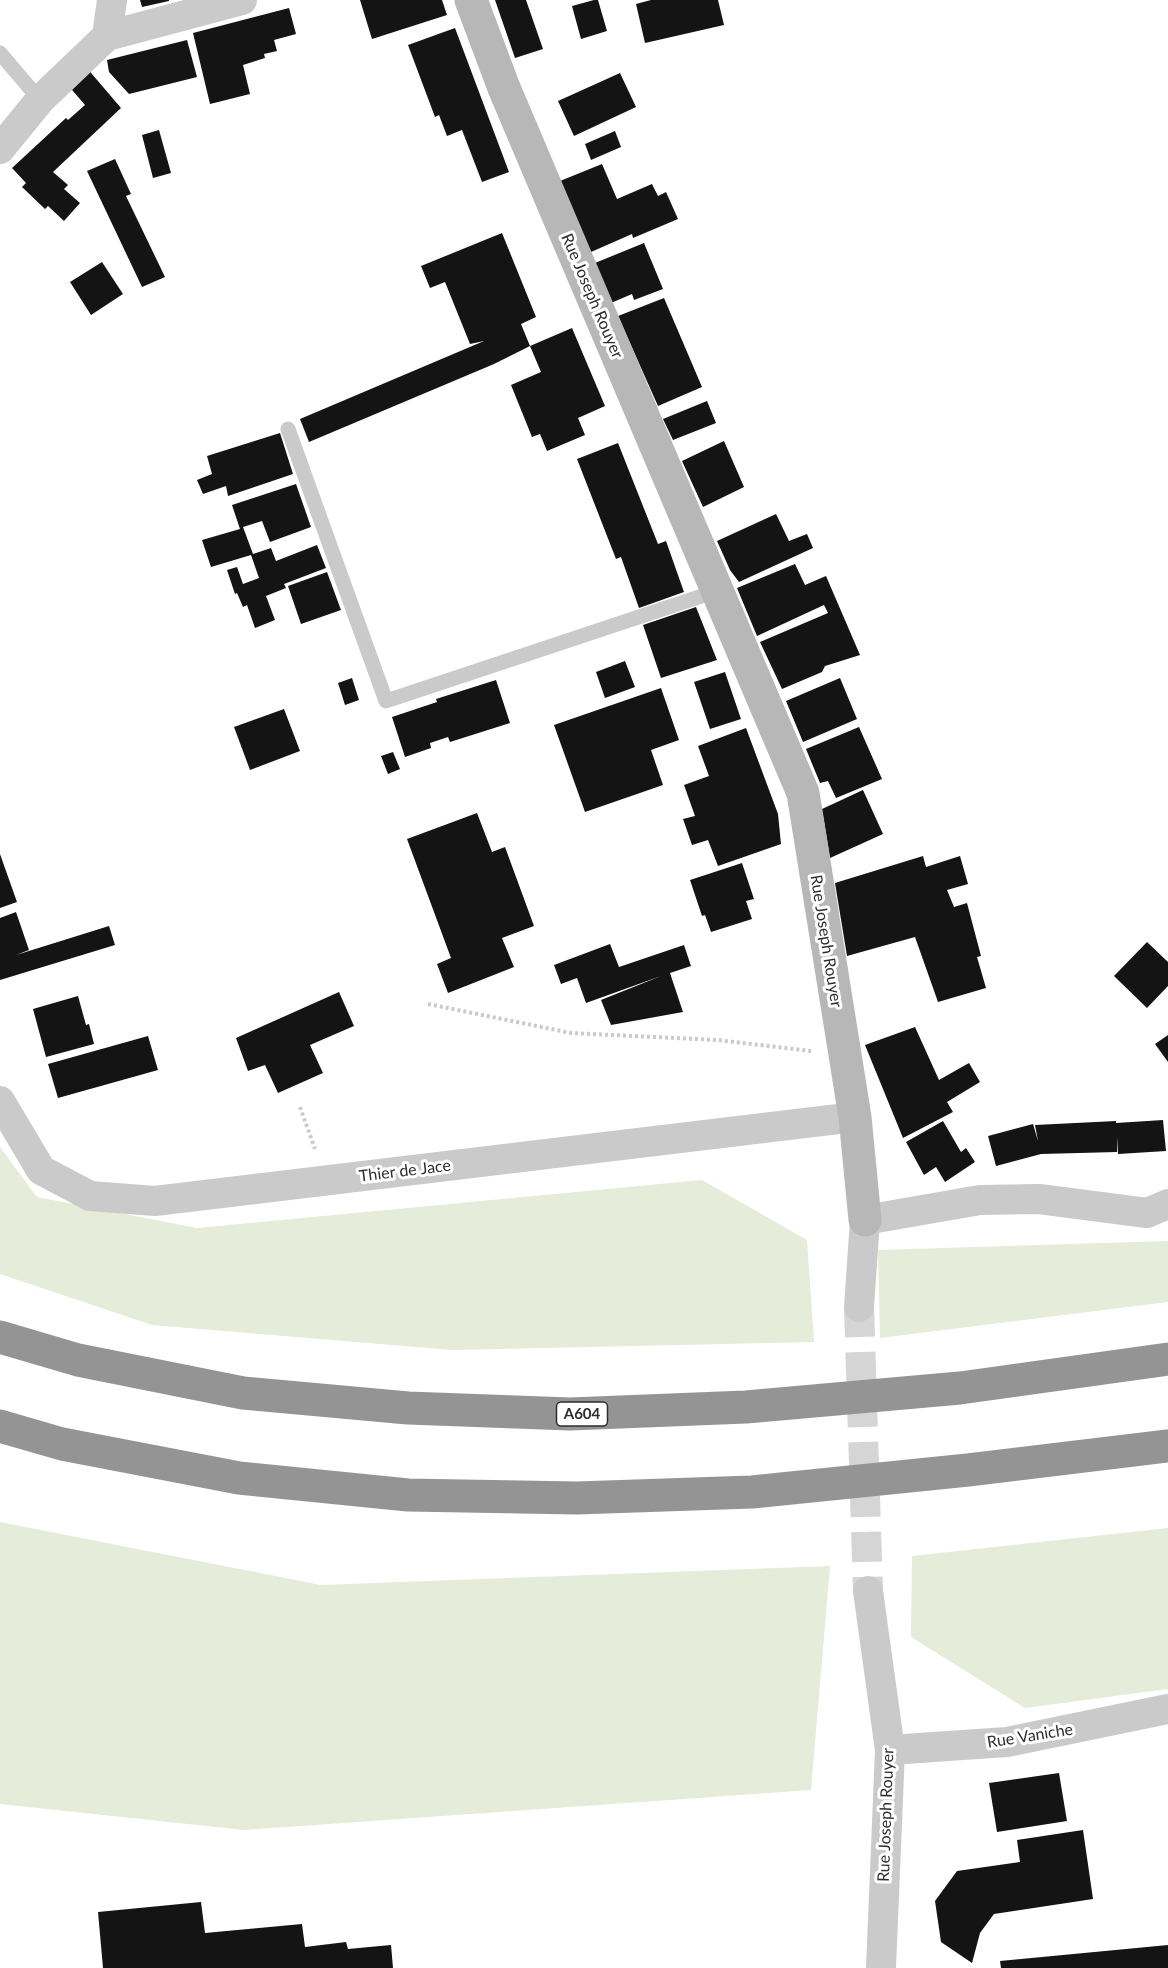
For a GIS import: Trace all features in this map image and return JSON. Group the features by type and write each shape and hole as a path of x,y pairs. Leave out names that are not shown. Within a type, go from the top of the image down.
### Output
{"highway":[{"name":"A604","path":"0,1337 78,1360 243,1393 408,1408 570,1414 746,1407 960,1388 1168,1359"},
{"path":"0,1426 62,1444 239,1478 408,1495 576,1498 752,1492 968,1470 1168,1446"}],"street":[{"path":"107,36 112,0"},
{"path":"0,149 40,100 107,36 242,0"},
{"name":"Rue Joseph Rouyer","path":"471,0 504,88 803,794 855,1117 864,1220 859,1307"},
{"name":"Thier de Jace","path":"0,1101 41,1170 90,1196 155,1201 855,1117"},
{"path":"864,1220 980,1200 1039,1199 1147,1213 1168,1204"},
{"name":"Rue Joseph Rouyer","path":"868,1591 890,1750 881,1968"},
{"name":"Rue Vaniche","path":"890,1750 1007,1742 1168,1709"}],"lane":[{"path":"0,53 40,100"},
{"path":"288,429 386,701 717,591"}],"path":[{"path":"428,1004 571,1033 717,1040 844,1054"},
{"path":"300,1107 325,1180"}],"green space":[{"path":"0,1147 37,1197 197,1228 702,1180 807,1240 814,1342 452,1350 152,1325 0,1274"},
{"path":"1168,1241 1168,1302 880,1338 878,1250"},
{"path":"0,1522 321,1585 830,1566 811,1790 244,1830 0,1804"},
{"path":"1168,1528 1168,1689 1025,1708 911,1637 912,1556"}],"building":[{"path":"140,0 169,0 169,1 142,7"},
{"path":"360,0 442,0 447,15 372,39"},
{"path":"495,0 526,0 543,49 515,58"},
{"path":"598,0 607,31 581,39 572,6"},
{"path":"651,0 718,0 724,25 645,43 636,4"},
{"path":"289,8 296,34 274,40 277,51 264,54 265,58 243,65 250,94 210,104 193,33"},
{"path":"455,28 509,172 482,182 462,130 447,136 439,115 435,117 408,45"},
{"path":"187,40 197,77 129,94 109,72 107,60"},
{"path":"86,67 121,108 53,172 68,185 64,189 80,203 64,221 48,206 45,209 22,187 26,183 12,168 66,118 68,120 85,105 67,84"},
{"path":"620,73 636,107 574,136 558,101"},
{"path":"159,130 171,173 153,178 142,135"},
{"path":"615,131 621,147 591,160 585,144"},
{"path":"115,159 131,194 126,196 165,277 142,287 87,171"},
{"path":"602,164 617,199 652,184 658,196 666,192 678,219 633,238 632,234 591,252 560,181"},
{"path":"502,233 536,317 521,324 530,346 494,364 309,442 300,419 484,341 470,344 445,282 430,288 421,266"},
{"path":"644,243 663,289 634,300 632,294 611,303 595,263"},
{"path":"102,262 123,294 91,315 70,282"},
{"path":"664,298 702,387 658,406 618,316"},
{"path":"572,328 605,406 578,418 585,435 547,451 540,434 532,437 511,385 541,372 530,346"},
{"path":"707,401 716,423 673,440 663,419"},
{"path":"280,433 293,474 228,496 226,486 203,494 197,480 212,474 207,456"},
{"path":"724,441 744,487 703,507 682,461"},
{"path":"618,443 658,544 666,541 684,592 639,608 621,557 616,559 577,459"},
{"path":"296,484 311,527 270,542 262,521 243,527 253,554 271,548 276,561 317,545 326,568 284,584 286,588 266,596 275,620 255,628 247,605 243,607 237,593 235,594 227,570 237,567 243,584 259,578 251,555 211,567 202,540 240,529 232,505"},
{"path":"776,514 789,541 807,534 813,548 739,582 730,570 717,541"},
{"path":"795,564 805,585 826,576 860,655 825,666 822,672 782,689 760,642 828,613 824,605 757,636 737,588"},
{"path":"327,572 341,610 301,624 288,586"},
{"path":"696,607 717,660 661,678 643,625"},
{"path":"625,661 635,687 605,698 596,672"},
{"path":"725,672 741,719 710,729 694,682"},
{"path":"352,678 359,700 345,705 338,683"},
{"path":"840,678 857,719 803,742 786,701"},
{"path":"496,680 510,723 450,742 448,737 430,743 431,748 405,757 392,717 437,702 436,699"},
{"path":"661,688 679,740 651,750 663,785 585,812 554,725"},
{"path":"284,709 300,751 250,770 234,727"},
{"path":"859,727 882,779 836,798 828,781 820,783 806,749"},
{"path":"746,728 778,814 781,844 718,866 708,840 692,845 683,819 695,816 684,785 709,776 698,746"},
{"path":"393,752 400,769 388,774 381,756"},
{"path":"863,790 883,834 830,858 822,809"},
{"path":"477,813 492,852 505,847 534,926 502,938 514,967 448,993 437,964 451,958 407,839"},
{"path":"0,854 17,902 0,908"},
{"path":"923,856 926,867 960,856 968,884 947,890 954,907 967,903 981,956 977,957 986,988 938,1002 915,937 847,956 835,883"},
{"path":"742,863 754,899 746,901 752,919 711,932 705,915 702,916 690,880"},
{"path":"16,912 29,950 16,955 109,926 115,945 0,980 0,918"},
{"path":"1147,942 1168,962 1168,986 1147,1008 1114,976"},
{"path":"610,944 619,967 684,945 691,966 670,973 683,1012 611,1025 601,1000 661,976 586,1003 577,978 561,984 554,965"},
{"path":"339,992 354,1026 310,1045 323,1073 278,1093 265,1065 248,1071 236,1038"},
{"path":"78,996 94,1044 46,1057 33,1009"},
{"path":"915,1027 939,1080 969,1063 980,1082 947,1102 953,1112 903,1138 865,1045"},
{"path":"1168,1035 1168,1062 1155,1044"},
{"path":"148,1036 158,1070 58,1098 48,1064"},
{"path":"1163,1120 1166,1151 1118,1154 1117,1137 1117,1152 1041,1154 996,1166 988,1136 1033,1124 1038,1141 1035,1125"},
{"path":"943,1121 961,1152 966,1148 975,1162 945,1182 936,1167 924,1175 906,1142"},
{"path":"1059,1773 1067,1821 997,1832 989,1783"},
{"path":"1083,1830 1093,1899 994,1914 980,1933 972,1963 941,1942 935,1901 957,1871 1020,1862 1017,1840"},
{"path":"201,1902 205,1933 302,1924 305,1947 346,1942 348,1949 391,1945 393,1968 103,1968 98,1912"},
{"path":"1168,1945 1168,1968 1001,1968 1000,1961"}],"tunnel":[{"path":"859,1307 868,1591"}]}
